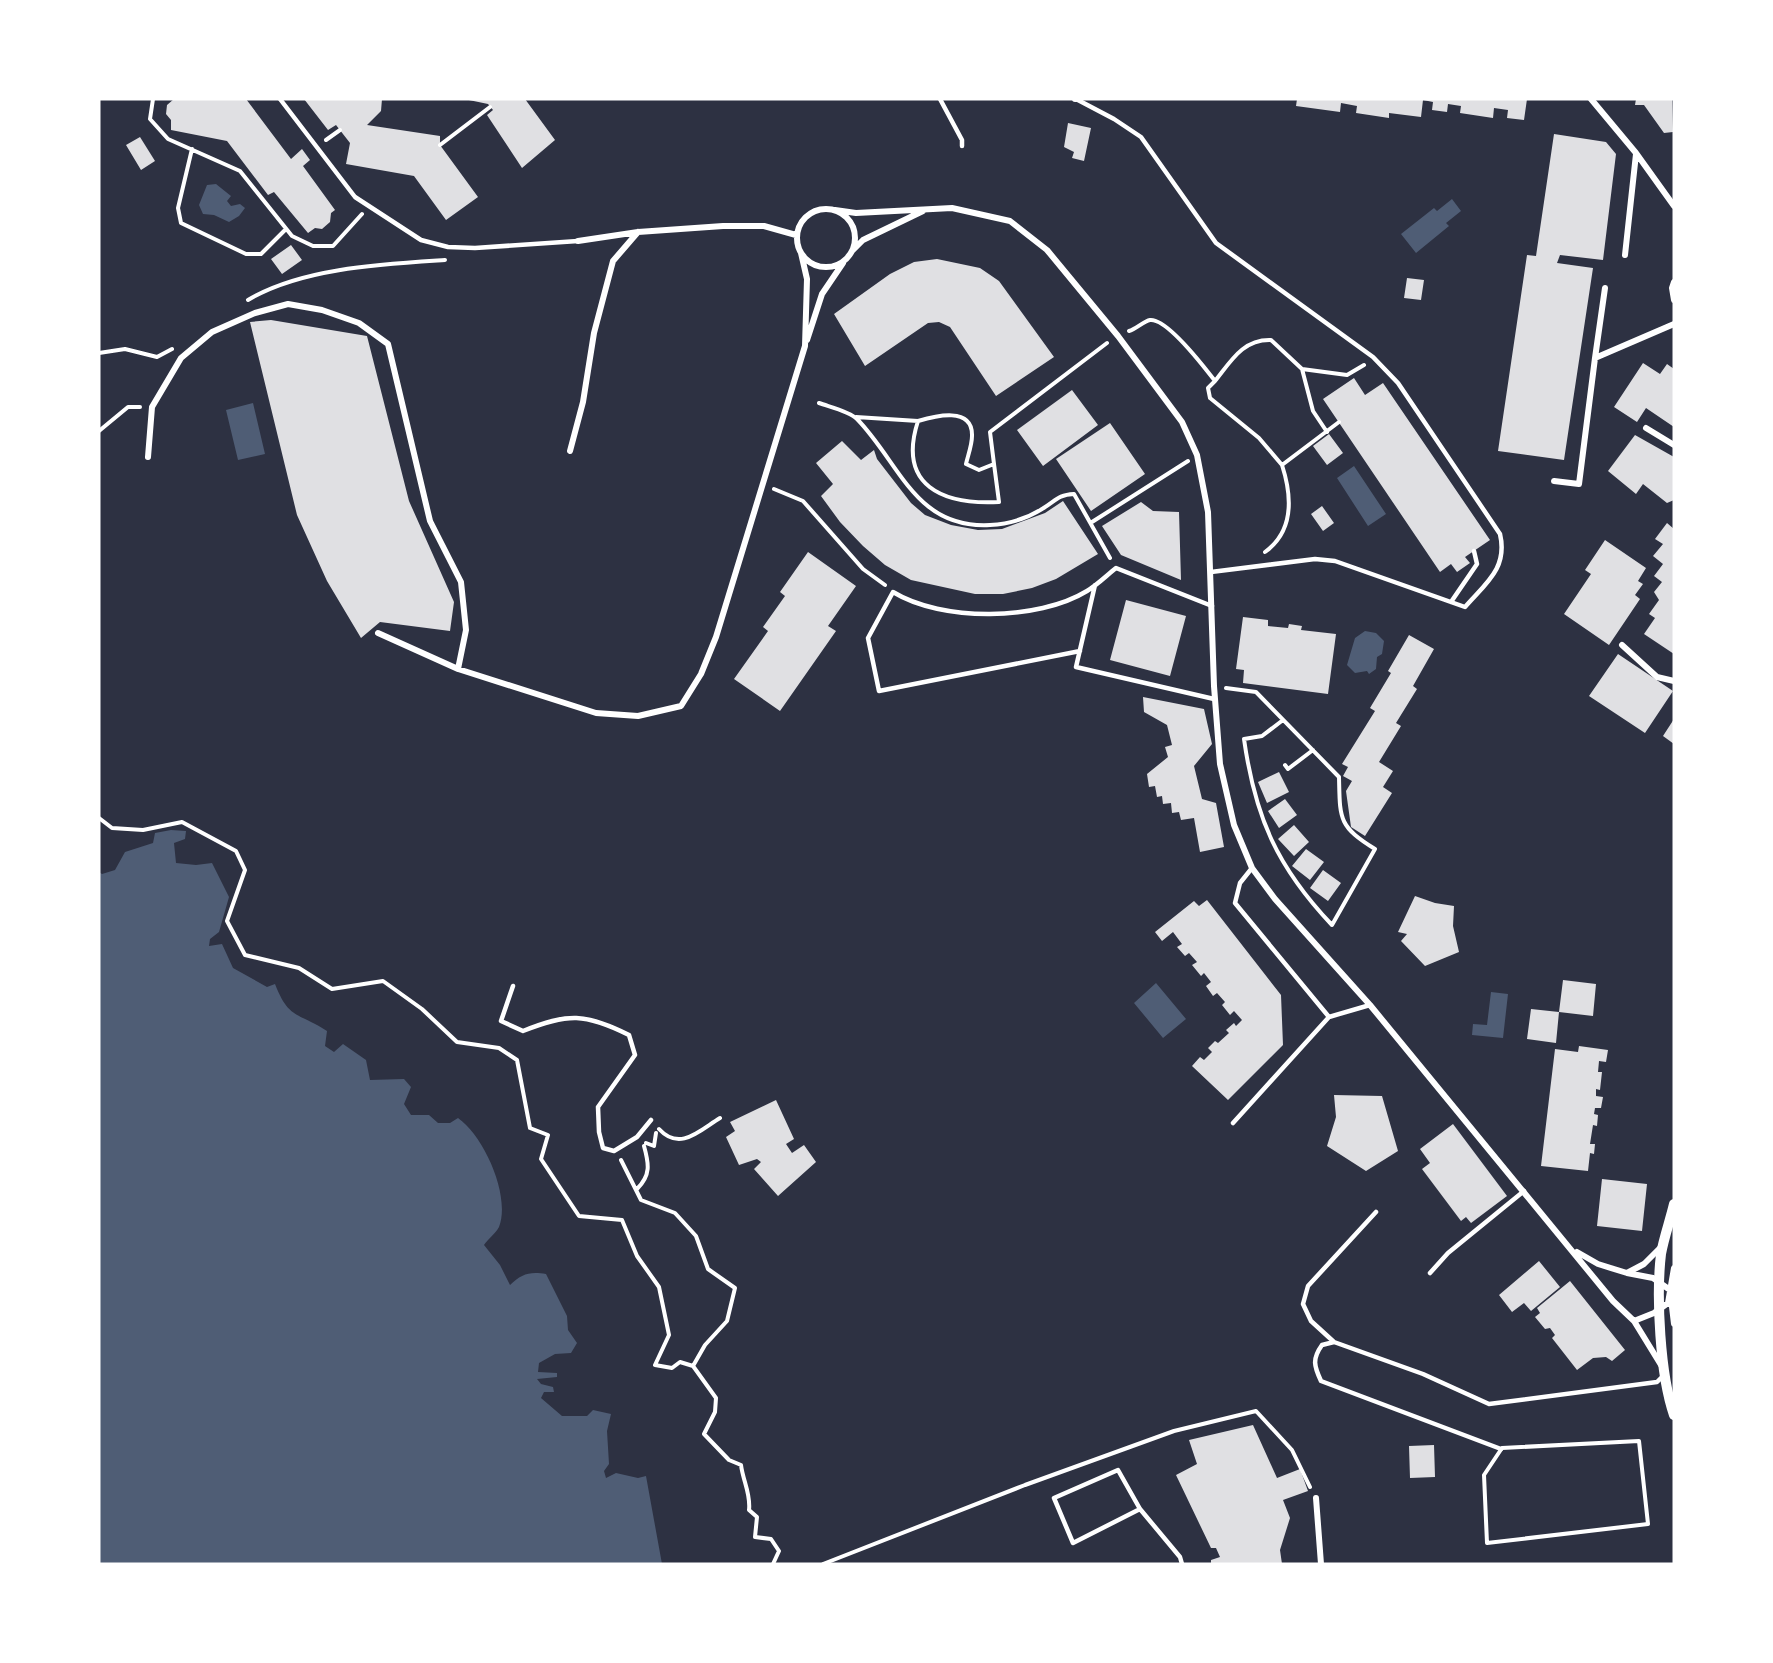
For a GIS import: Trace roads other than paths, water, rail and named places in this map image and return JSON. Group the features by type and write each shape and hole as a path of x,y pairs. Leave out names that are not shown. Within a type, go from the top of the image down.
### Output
{"street":[{"path":"1591,99 1636,153 1674,206"},
{"path":"1625,255 1636,153"},
{"path":"805,346 807,279 796,235 801,222 811,212 819,209 856,213 952,208 1010,221 1047,250 1118,336 1182,422 1197,455 1208,512 1214,699 1220,764 1234,825 1252,868 1275,899 1370,1005 1613,1301 1634,1321 1666,1373"},
{"path":"378,633 458,669 596,713 638,716 681,706 701,674 716,637 822,294 845,260 863,240 926,209"},
{"path":"835,210 844,215 853,226 855,239 851,253"},
{"path":"578,241 638,232 764,226 796,235"},
{"path":"570,451 583,402 594,333 613,261 638,232"},
{"path":"801,253 805,259 818,267 837,266 845,260"},
{"path":"1674,282 1672,288 1674,300"},
{"path":"1554,481 1579,484 1605,288"},
{"path":"148,457 152,407 181,358 212,332 255,313 288,304 322,310 359,323 388,344 430,521 460,582 466,630 458,669"},
{"path":"1595,358 1674,324"},
{"path":"1646,428 1674,446"},
{"path":"1622,645 1657,677 1674,681"},
{"path":"1674,1204 1663,1244 1660,1283 1666,1373 1674,1415"},
{"path":"1628,1273 1644,1264 1663,1244"},
{"path":"1572,1249 1598,1264 1653,1278 1670,1290 1674,1324"},
{"path":"1634,1321 1668,1303 1674,1268"},
{"path":"1316,1498 1321,1564"}],"lane":[{"path":"280,99 355,197 421,240 448,247 476,248 578,241"},
{"path":"940,99 963,140 962,146"},
{"path":"1076,99 1142,137 1216,243 1373,357 1398,383 1500,534 1504,550 1498,570 1465,607 1335,561 1315,559 1210,572"},
{"path":"1451,602 1477,564 1474,551"},
{"path":"1080,651 879,691 868,638 894,592 904,599 938,610 1012,613 1054,605 1086,592 1116,568 1212,606"},
{"path":"1095,585 1076,667 1214,699"},
{"path":"1252,868 1240,883 1235,903 1329,1017"},
{"path":"513,986 501,1021 523,1031 554,1018 577,1017 612,1026 629,1035 635,1055 598,1107 598,1132 603,1148 614,1150 637,1137 651,1120"},
{"path":"1233,1123 1329,1017 1370,1005"},
{"path":"1430,1273 1448,1253 1524,1191"},
{"path":"1376,1212 1308,1286 1303,1304 1311,1321 1334,1342 1423,1374 1489,1404 1657,1382 1666,1373"},
{"path":"1334,1342 1322,1345 1315,1355 1314,1366 1321,1381 1502,1449"},
{"path":"1140,1509 1073,1543 1054,1498 1118,1470 1140,1509 1180,1557 1182,1564"}],"water":[{"path":"216,184 231,196 227,201 231,206 240,204 245,208 239,216 229,222 214,215 203,214 199,205 207,185"},
{"path":"1452,199 1461,211 1446,223 1449,226 1416,253 1401,234 1434,208 1437,211"},
{"path":"253,403 265,454 238,460 226,410"},
{"path":"1354,466 1386,514 1368,526 1337,478"},
{"path":"1365,631 1376,633 1384,641 1382,654 1377,657 1376,669 1369,674 1367,671 1355,673 1347,665 1355,638"},
{"path":"171,830 186,831 185,839 174,843 176,863 196,865 212,863 229,897 219,932 210,939 209,946 222,944 233,968 267,987 275,984 290,1010 327,1031 325,1046 334,1052 343,1044 366,1060 370,1080 404,1079 411,1087 404,1104 411,1115 429,1115 438,1123 450,1123 458,1118 477,1138 493,1168 501,1199 502,1214 499,1227 484,1245 500,1265 510,1285 526,1274 546,1274 567,1316 568,1330 577,1343 571,1353 555,1354 539,1363 538,1372 557,1373 557,1377 537,1379 541,1384 553,1387 554,1392 544,1392 541,1398 562,1416 587,1416 593,1410 611,1414 607,1431 609,1464 604,1471 606,1478 616,1473 638,1478 646,1476 662,1564 99,1564 99,872 102,874 115,870 125,852 153,843 155,833"},
{"path":"1156,983 1186,1019 1163,1038 1134,1003"},
{"path":"1491,992 1508,994 1503,1038 1472,1035 1473,1024 1487,1025"}]}
